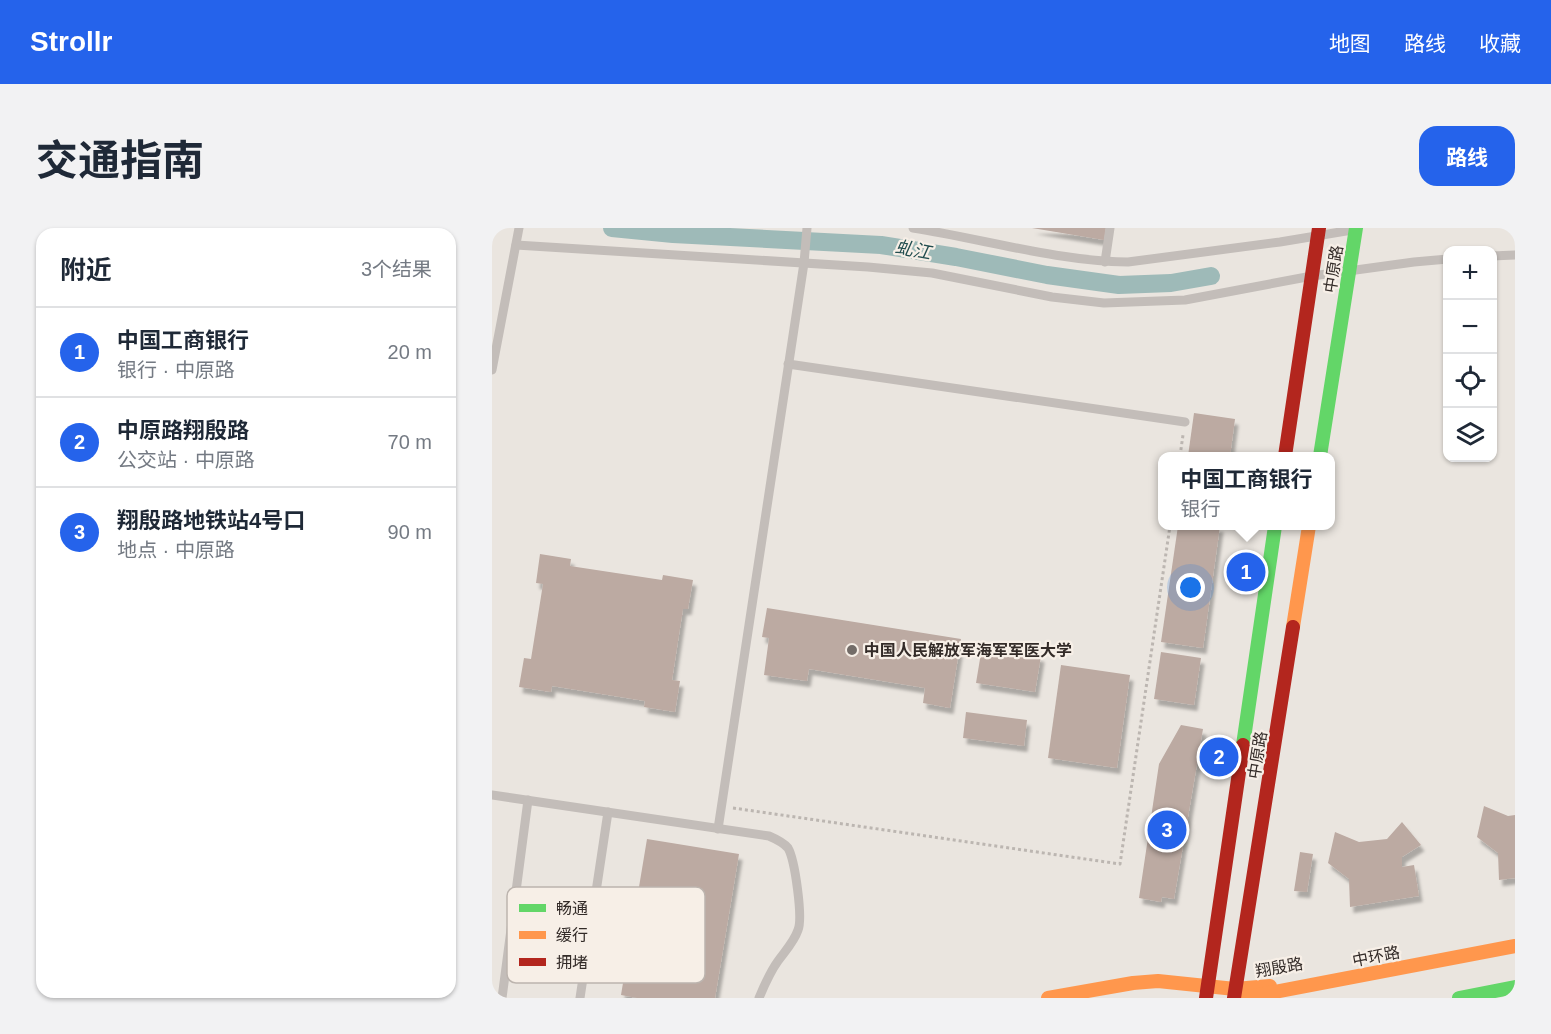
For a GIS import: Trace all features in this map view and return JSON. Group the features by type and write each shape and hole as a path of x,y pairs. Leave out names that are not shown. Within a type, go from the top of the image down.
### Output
{"main road":[{"name":"中原路","path":"1321,452 1349,271 1358,228"},
{"name":"中原路","path":"1287,452 1318,231"},
{"name":"中原路","path":"1207,993 1274,530"},
{"name":"中原路","path":"1237,995 1309,530"},
{"name":"翔殷路","path":"1048,998 1133,983 1158,981 1207,993 1237,995 1254,989 1515,939"},
{"name":"中环路","path":"1237,995 1515,946"},
{"path":"1459,998 1515,989"},
{"path":"1482,998 1515,989"}],"lane":[{"path":"913,228 1066,257 1105,262 1172,257 1318,231 1358,228"},
{"path":"1105,262 1110,228"},
{"path":"718,829 804,263 807,229"},
{"path":"492,370 517,236 932,273 1052,297 1104,303 1185,300 1312,276 1443,260"},
{"path":"1497,256 1515,255"},
{"path":"788,364 1185,422"},
{"path":"492,795 769,836 780,840 788,849 797,882 799,928 777,962 759,998"},
{"path":"517,887 528,800"},
{"path":"597,887 608,812"},
{"path":"502,998 507,960"},
{"path":"580,998 582,983"}],"path":[{"path":"1181,452 1185,422"},
{"path":"722,806 1120,864 1169,530"}],"building":[{"path":"1032,228 1106,228 1104,240"},
{"path":"1194,413 1235,419 1231,452 1189,452"},
{"path":"1177,530 1219,530 1203,648 1161,642"},
{"path":"540,554 571,559 570,566 662,580 663,575 693,580 688,609 683,609 672,680 680,681 675,712 644,707 645,701 552,686 551,692 519,687 524,658 531,659 543,584 536,583"},
{"path":"767,608 961,639 950,708 923,703 925,688 809,669 807,681 764,675 769,638 762,637"},
{"path":"982,647 1041,656 1035,692 976,683"},
{"path":"1161,652 1201,658 1194,705 1154,699"},
{"path":"1061,665 1130,675 1117,768 1048,758"},
{"path":"966,712 1027,720 1024,746 963,738"},
{"path":"1181,725 1203,729 1174,899 1162,897 1161,902 1139,898 1159,764"},
{"path":"1484,806 1508,816 1515,815 1515,878 1499,880 1498,853 1477,837"},
{"path":"1402,822 1421,845 1402,857 1402,867 1414,865 1419,896 1350,907 1349,879 1328,863 1335,832 1359,842 1387,839"},
{"path":"647,839 739,854 715,998 637,998 621,995 623,983 705,983 705,887 639,887"},
{"path":"1300,852 1313,854 1307,892 1294,891"}],"waterway":[{"name":"虬江","path":"612,228 673,234 881,245 1047,275 1119,285 1171,283 1211,276"}],"traffic: fast":[{"path":"1321,452 1356,228"},
{"path":"1243,745 1274,530"},
{"path":"1459,998 1515,987"}],"traffic: slow":[{"path":"1293,627 1308,530"},
{"path":"1243,998 1515,946"},
{"path":"1048,998 1133,983 1158,981 1235,989 1270,986"}],"traffic: jam":[{"path":"1286,452 1319,228"},
{"path":"1234,998 1293,627"},
{"path":"1206,998 1243,745"}],"place":[{"name":"中国工商银行","path":"1246,572"},
{"name":"中国人民解放军海军军医大学","path":"852,650"},
{"name":"中原路翔殷路","path":"1219,757"},
{"name":"翔殷路地铁站4号口","path":"1167,830"}]}
